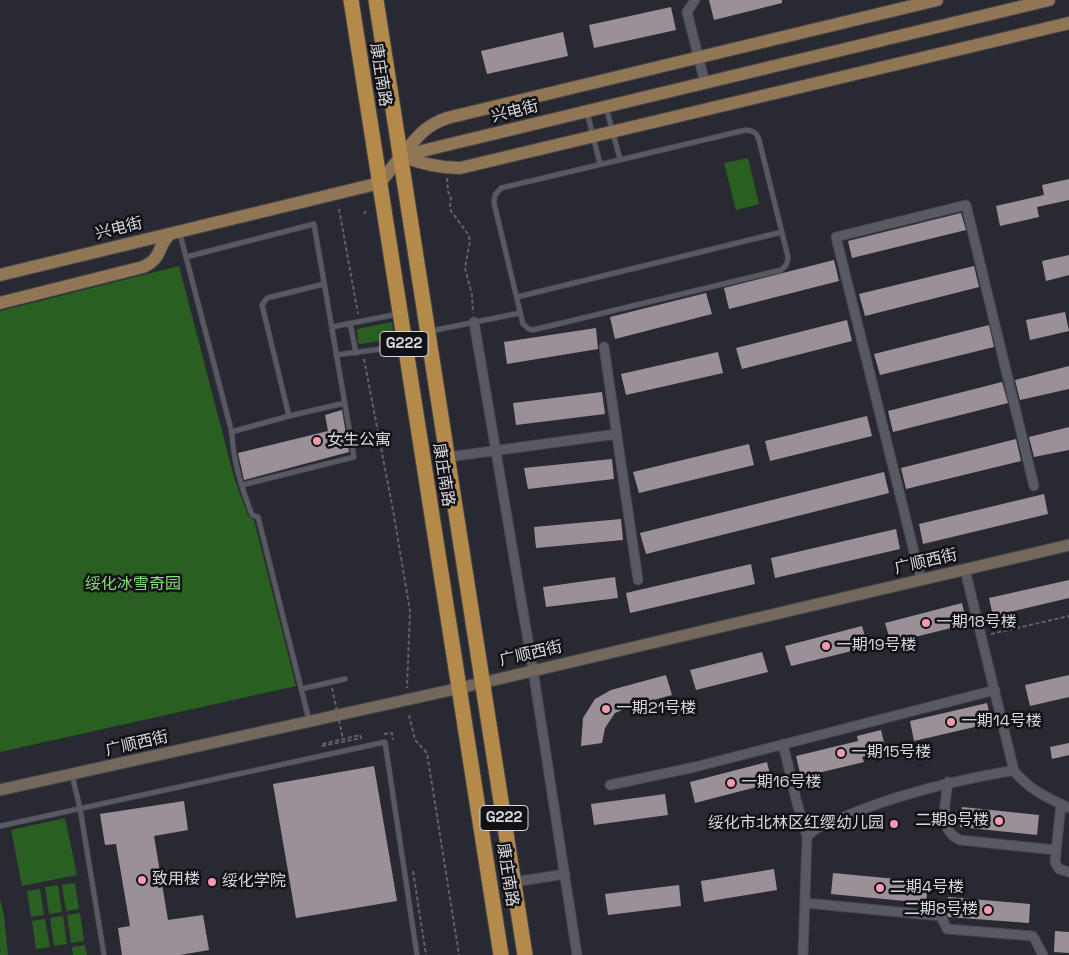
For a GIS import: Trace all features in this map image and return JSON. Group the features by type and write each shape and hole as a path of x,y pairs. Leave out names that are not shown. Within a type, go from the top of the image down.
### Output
{"highway":[{"name":"康庄南路","path":"351,0 501,955"},
{"name":"康庄南路","path":"376,0 526,955"}],"main road":[{"path":"380,183 422,132 433,123 447,118 937,0"},
{"name":"兴电街","path":"402,156 1050,0"},
{"path":"402,156 428,166 460,168 1069,23"},
{"name":"兴电街","path":"0,275 380,183"},
{"path":"0,303 143,268 156,260 163,240 174,233"},
{"name":"广顺西街","path":"0,790 460,688 1069,545"}],"street":[{"path":"695,0 687,12 705,83"},
{"path":"921,580 836,237 966,205 1034,486"},
{"path":"474,322 533,670 577,955"},
{"path":"604,347 638,580"},
{"path":"448,457 617,434"},
{"path":"965,570 1014,771 1024,784 1065,806 1055,862 1058,869 1069,872"},
{"path":"610,785 695,767 995,690"},
{"path":"783,744 807,837 803,955"},
{"path":"807,837 816,829 914,791 948,782 1014,771"},
{"path":"948,782 944,818 948,830 955,838 1056,850"},
{"path":"514,882 565,874"},
{"path":"805,904 941,916 948,929 1033,936 1043,955"}],"lane":[{"path":"606,107 620,159"},
{"path":"587,111 600,164"},
{"path":"752,130 759,140 788,262 781,270 533,330 529,329 523,324 494,204 497,191 506,186 620,159 752,130"},
{"path":"186,257 314,224 354,457 242,485"},
{"path":"517,297 782,232"},
{"path":"174,233 186,257 232,432 233,454 252,515 258,518 309,722"},
{"path":"289,416 262,305 267,298 324,284"},
{"path":"429,332 520,313"},
{"path":"332,327 399,314"},
{"path":"350,323 356,353"},
{"path":"336,355 404,346"},
{"path":"232,432 345,403"},
{"path":"301,689 345,679"},
{"path":"0,826 385,742 417,955"},
{"path":"72,774 80,808 104,955"}],"path":[{"path":"447,176 448,192 451,196 451,211 468,234 470,241 465,268 472,295 474,322"},
{"path":"339,209 360,321"},
{"path":"363,352 410,611 407,688"},
{"path":"982,637 1069,616"},
{"path":"332,688 344,740"},
{"path":"410,715 415,740 426,753 459,955"},
{"path":"383,735 392,733 393,742"},
{"path":"344,740 322,746 322,744 344,740 361,738 360,735 344,740"},
{"path":"322,748 367,738"},
{"path":"412,868 426,955"}],"green space":[{"path":"748,158 759,204 736,210 724,163"},
{"name":"绥化冰雪奇园","path":"179,266 234,477 248,516 254,520 296,686 0,752 0,311"},
{"path":"392,322 394,339 358,343 357,329"},
{"path":"65,818 77,875 22,886 11,830"},
{"path":"75,883 79,909 66,911 62,885"},
{"path":"58,885 62,912 49,914 45,887"},
{"path":"40,889 44,915 31,917 27,891"},
{"path":"0,899 4,916 8,955 0,955"},
{"path":"80,913 84,941 71,943 67,915"},
{"path":"63,916 67,944 54,946 50,918"},
{"path":"45,919 50,947 36,949 32,921"},
{"path":"85,945 87,955 73,955 72,947"}],"building":[{"path":"709,0 782,0 782,3 714,20"},
{"path":"671,7 676,30 594,48 589,25"},
{"path":"563,32 568,56 487,74 481,51"},
{"path":"1069,179 1069,200 1037,207 1039,217 1000,226 996,206 1044,195 1042,185"},
{"path":"961,213 966,230 852,258 848,241"},
{"path":"1069,255 1069,275 1046,281 1042,261"},
{"path":"834,260 839,281 729,309 724,288"},
{"path":"974,266 979,287 865,316 859,294"},
{"path":"706,293 712,314 615,339 610,317"},
{"path":"1065,312 1069,331 1030,340 1026,320"},
{"path":"847,320 852,341 742,369 736,348"},
{"path":"989,325 994,347 880,375 874,354"},
{"path":"596,328 598,349 507,364 504,342"},
{"path":"718,352 723,373 626,395 621,374"},
{"path":"1069,366 1069,389 1020,400 1015,380"},
{"path":"1002,382 1008,403 893,432 888,411"},
{"path":"602,392 605,414 516,425 513,403"},
{"name":"女生公寓","path":"342,410 349,452 244,480 238,453 328,431 325,415"},
{"path":"867,416 872,436 770,461 765,441"},
{"path":"1069,427 1069,450 1034,457 1029,437"},
{"path":"1016,439 1021,461 906,489 901,468"},
{"path":"749,444 754,465 639,493 633,472"},
{"path":"612,459 614,479 528,489 524,468"},
{"path":"884,472 889,493 646,554 640,533"},
{"path":"1044,494 1048,514 923,544 919,524"},
{"path":"621,519 623,540 536,548 534,527"},
{"path":"896,529 900,549 775,578 771,558"},
{"path":"751,564 755,584 630,613 626,593"},
{"path":"615,577 618,598 546,607 543,587"},
{"path":"1069,580 1069,598 993,616 989,598"},
{"name":"一期18号楼","path":"962,603 967,624 891,643 885,623"},
{"name":"一期19号楼","path":"862,626 868,647 791,666 785,646"},
{"path":"762,652 768,672 696,690 690,670"},
{"name":"一期21号楼","path":"666,675 672,695 631,706 615,713 605,728 602,743 581,746 583,718 595,699 611,690"},
{"path":"1069,675 1069,697 1030,706 1025,685"},
{"name":"一期14号楼","path":"987,703 992,723 914,741 910,721"},
{"name":"一期15号楼","path":"881,730 886,751 862,757 864,762 801,777 796,756 858,741 857,736"},
{"path":"1069,743 1069,755 1052,759 1050,747"},
{"name":"一期16号楼","path":"767,762 772,783 695,803 690,782"},
{"path":"374,766 397,901 296,918 273,784"},
{"path":"665,794 668,815 594,825 591,804"},
{"name":"致用楼","path":"184,801 188,830 154,836 168,920 203,915 209,950 180,955 122,955 118,928 130,926 116,844 105,845 100,814"},
{"name":"二期9号楼","path":"962,807 1039,815 1037,835 960,827"},
{"path":"774,869 777,890 704,902 701,881"},
{"name":"二期4号楼","path":"833,873 928,882 926,903 831,894"},
{"path":"679,885 681,906 608,915 605,894"},
{"name":"二期8号楼","path":"948,897 1030,904 1029,923 948,917"},
{"path":"1055,931 1069,932 1069,953 1054,952"}],"place":[{"name":"女生公寓","path":"317,441"},
{"name":"一期18号楼","path":"926,623"},
{"name":"一期19号楼","path":"826,646"},
{"name":"一期21号楼","path":"606,709"},
{"name":"一期14号楼","path":"951,722"},
{"name":"一期15号楼","path":"841,753"},
{"name":"一期16号楼","path":"731,783"},
{"name":"二期9号楼","path":"999,821"},
{"name":"绥化市北林区红缨幼儿园","path":"894,824"},
{"name":"致用楼","path":"142,880"},
{"name":"绥化学院","path":"212,882"},
{"name":"二期4号楼","path":"880,888"},
{"name":"二期8号楼","path":"988,910"}]}
